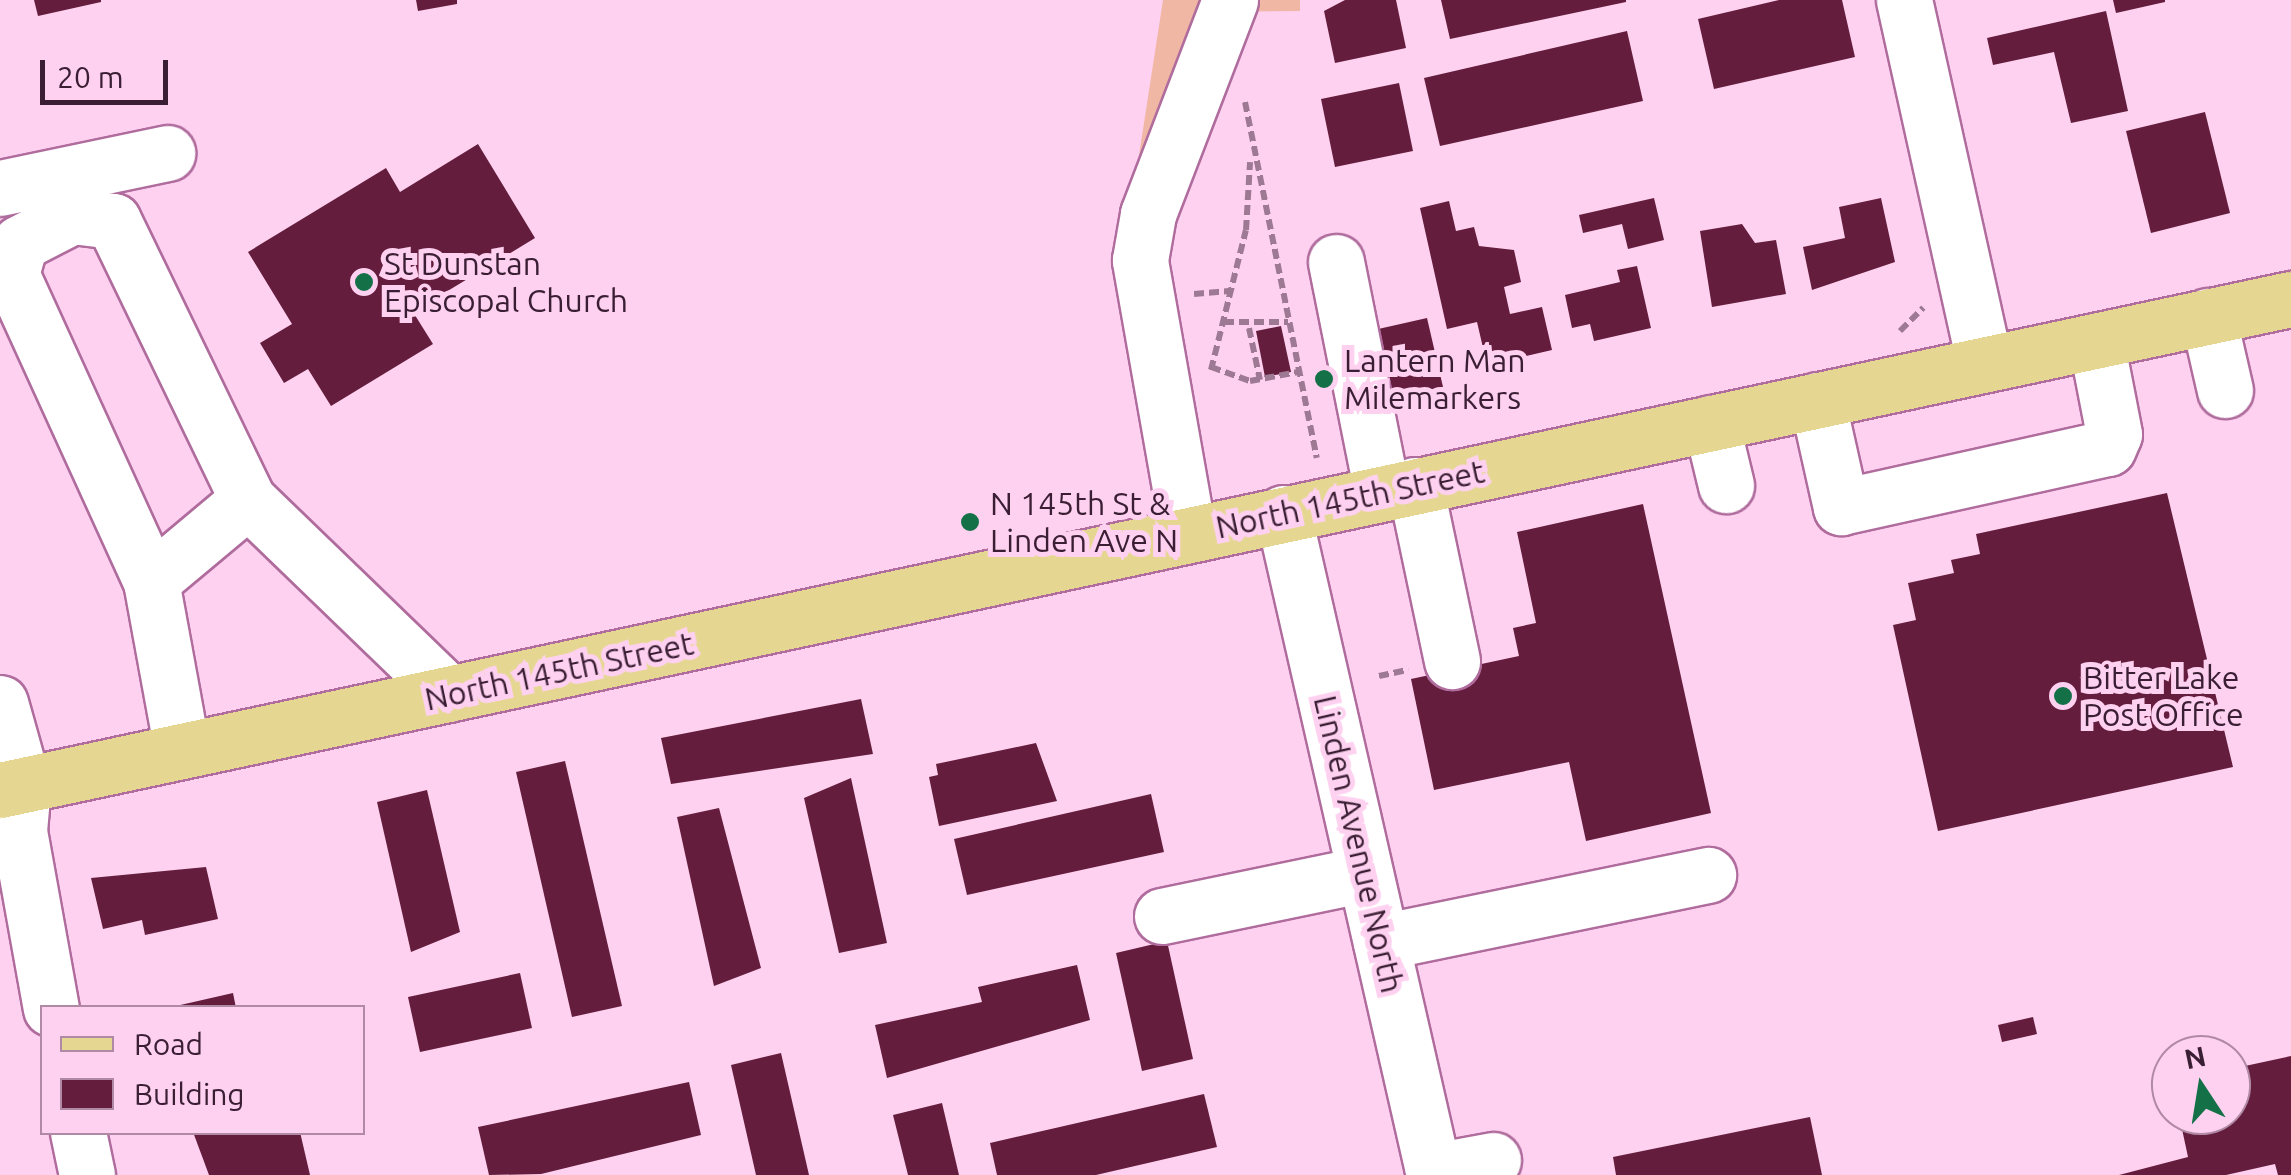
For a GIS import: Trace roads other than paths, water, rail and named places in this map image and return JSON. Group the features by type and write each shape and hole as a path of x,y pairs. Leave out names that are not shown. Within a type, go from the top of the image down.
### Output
{"main road":[{"name":"North 145th Street","path":"12,788 2291,299"}],"street":[{"path":"1188,533 1140,260 1148,214 1230,0"},
{"path":"1904,0 1975,240 1985,364"},
{"path":"0,188 168,153"},
{"path":"182,750 151,581 11,274 20,243 72,216 112,221 248,500 449,694"},
{"path":"1336,262 1398,488 1452,660"},
{"path":"2208,316 2225,390"},
{"path":"1817,400 1841,506 1860,502 2108,448 2114,434 2096,341"},
{"path":"1711,422 1726,485"},
{"path":"151,581 248,500"},
{"name":"Linden Avenue North","path":"1283,513 1434,1173"},
{"path":"0,703 18,831 50,1005"},
{"path":"1162,916 1366,874"},
{"path":"1381,942 1708,875"},
{"path":"79,1135 87,1175"},
{"path":"1434,1173 1493,1160"}],"place":[{"name":"St Dunstan Episcopal Church","path":"364,282"},
{"name":"Lantern Man Milemarkers","path":"1324,379"},
{"name":"N 145th St & Linden Ave N","path":"970,522"},
{"name":"Bitter Lake Post Office","path":"2063,696"}]}
